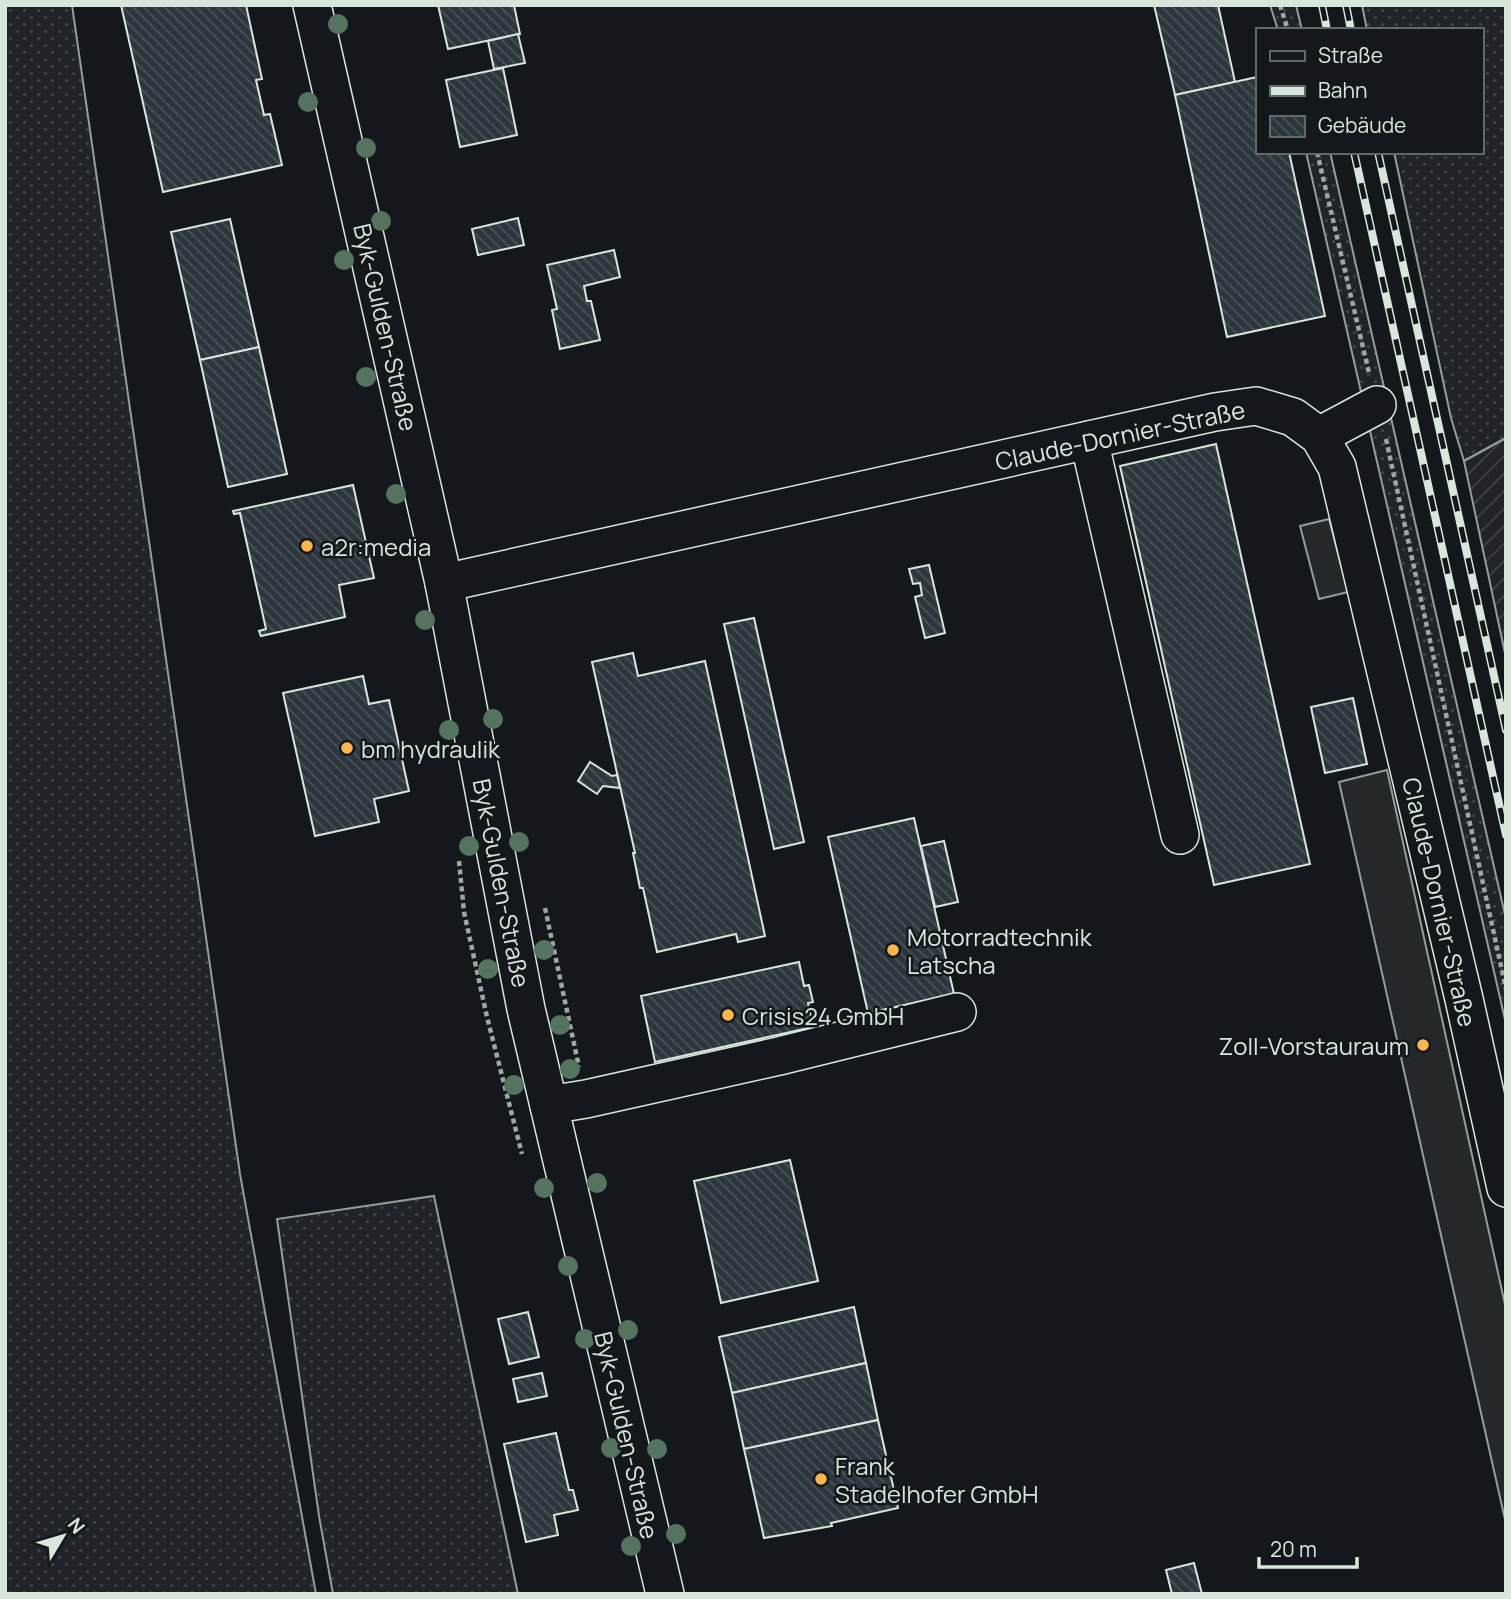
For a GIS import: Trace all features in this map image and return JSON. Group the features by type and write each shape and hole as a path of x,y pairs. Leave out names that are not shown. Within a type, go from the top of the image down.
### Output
{"street":[{"name":"Byk-Gulden-Straße","path":"312,5 444,583 526,1009 664,1594"},
{"path":"1319,436 1377,405"},
{"name":"Claude-Dornier-Straße","path":"444,583 1215,412 1256,406 1293,417 1319,436 1337,467 1464,999 1506,1188"},
{"path":"1089,440 1180,835"},
{"path":"549,1105 779,1056 957,1012"}],"path":[{"path":"1280,5 1287,28"},
{"path":"1317,154 1377,405 1506,989"}],"shaded area":[{"path":"5,5 72,5 240,1174 316,1594 5,1594"},
{"path":"1270,5 1296,5 1302,28 1277,28"},
{"path":"1362,5 1506,5 1506,438 1464,461 1451,418 1394,154 1483,154 1483,28 1367,28"},
{"path":"1306,154 1330,154 1506,919 1506,1024"},
{"path":"1506,438 1506,658 1464,461"},
{"path":"1329,519 1348,592 1319,599 1300,526"},
{"name":"Zoll-Vorstauraum","path":"1387,770 1506,1309 1506,1524 1339,782"},
{"path":"434,1196 518,1594 333,1594 319,1516 277,1219"}],"building":[{"path":"121,5 246,5 262,79 256,80 264,115 270,114 282,165 163,192"},
{"path":"438,5 514,5 520,34 448,49"},
{"path":"1154,5 1218,5 1235,82 1175,95"},
{"path":"518,34 525,63 494,69 488,41"},
{"path":"503,68 517,135 460,147 446,80"},
{"path":"1256,77 1256,154 1289,154 1325,316 1227,337 1175,95"},
{"path":"518,218 524,245 478,255 472,229"},
{"path":"230,219 259,347 200,360 171,232"},
{"path":"614,250 620,277 584,286 587,301 591,301 600,340 560,349 552,310 557,309 547,265"},
{"path":"259,347 287,474 228,487 200,360"},
{"path":"1216,444 1310,864 1214,885 1120,466"},
{"name":"a2r:media","path":"353,485 374,578 339,585 345,617 261,636 259,631 266,629 240,513 234,514 233,511"},
{"path":"929,565 945,633 925,638 915,597 922,595 920,583 913,584 909,569"},
{"path":"754,618 804,842 774,849 724,624"},
{"path":"633,653 638,676 705,661 765,936 738,942 736,934 657,952 643,888 640,888 635,853 592,662"},
{"name":"bm hydraulik","path":"363,676 369,704 389,700 409,791 374,799 379,822 315,836 283,693"},
{"path":"1353,698 1367,764 1325,773 1311,707"},
{"path":"590,762 612,776 617,775 620,788 603,786 597,794 578,781"},
{"path":"914,818 954,994 868,1013 828,837"},
{"path":"944,841 958,902 935,907 921,846"},
{"name":"Crisis24 GmbH","path":"799,962 804,986 809,985 813,1002 808,1003 813,1027 655,1062 641,996"},
{"path":"790,1160 818,1281 721,1303 694,1181"},
{"path":"854,1307 866,1363 732,1393 719,1337"},
{"path":"528,1312 539,1357 509,1364 498,1319"},
{"path":"866,1363 878,1420 744,1449 732,1393"},
{"path":"542,1373 547,1396 518,1402 513,1379"},
{"name":"Frank Stadelhofer GmbH","path":"878,1420 898,1508 831,1523 832,1526 764,1538 744,1449"},
{"path":"556,1433 569,1490 573,1490 578,1510 554,1515 558,1535 526,1542 504,1444"},
{"path":"1194,1563 1202,1594 1172,1594 1166,1570"}],"railway":[{"path":"1322,5 1327,28"},
{"path":"1346,5 1351,28"},
{"path":"1354,154 1506,835"},
{"path":"1378,154 1506,730"}],"place":[{"name":"a2r:media","path":"307,546"},
{"name":"bm hydraulik","path":"347,748"},
{"name":"Motorradtechnik Latscha","path":"893,950"},
{"name":"Crisis24 GmbH","path":"728,1015"},
{"name":"Zoll-Vorstauraum","path":"1423,1045"},
{"name":"Frank Stadelhofer GmbH","path":"821,1479"}]}
